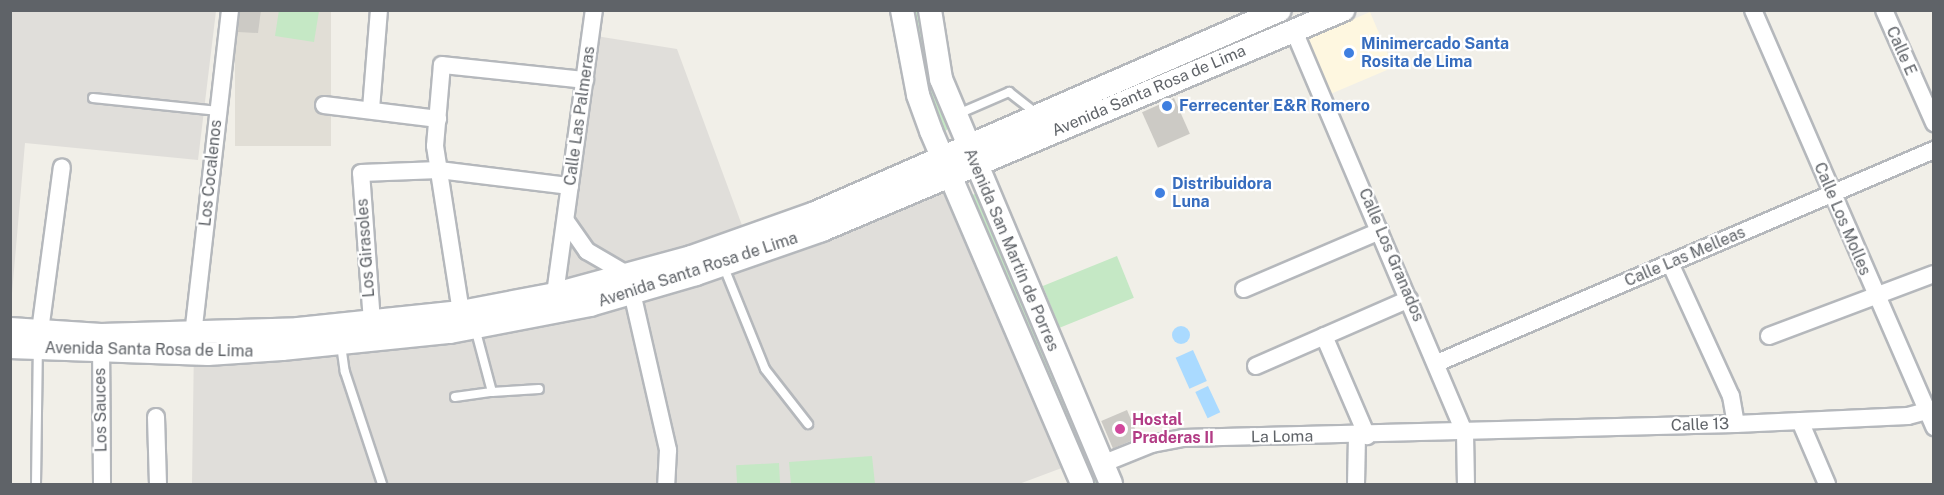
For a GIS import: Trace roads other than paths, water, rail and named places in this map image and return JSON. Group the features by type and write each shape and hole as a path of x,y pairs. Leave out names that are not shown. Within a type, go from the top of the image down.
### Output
{"main road":[{"name":"Avenida San Martín de Porres","path":"902,10 918,95 1082,484"},
{"name":"Avenida San Martín de Porres","path":"930,10 941,79 954,115 1106,474"},
{"name":"Avenida Santa Rosa de Lima","path":"970,155 1039,115 1254,16 1280,10"},
{"name":"Avenida Santa Rosa de Lima","path":"10,329 39,340 208,354 341,344 468,320 555,294 630,284 723,265 822,230 970,155 1294,31 1343,10"},
{"name":"Avenida Santa Rosa de Lima","path":"101,344 193,334 372,322 543,316 946,166"},
{"name":"Avenida Santa Rosa de Lima","path":"10,347 39,340"}],"street":[{"name":"Los Cocalenos","path":"193,334 230,10"},
{"path":"371,109 379,10"},
{"name":"Calle Las Palmeras","path":"555,294 594,10"},
{"name":"Calle Los Molles","path":"1753,10 1876,298 1931,416"},
{"name":"Calle E","path":"1890,12 1934,123"},
{"name":"Calle Los Granados","path":"1294,31 1466,433 1466,484"},
{"path":"468,320 435,146 442,65 585,80"},
{"path":"324,105 438,119"},
{"name":"Calle Las Melleas","path":"1437,363 1934,150"},
{"path":"39,340 62,167"},
{"path":"439,170 570,186"},
{"name":"Los Girasoles","path":"372,322 361,173 439,170"},
{"path":"566,221 576,238 599,261 630,284 668,450 666,484"},
{"path":"1244,289 1380,231"},
{"path":"1670,263 1731,396 1736,424"},
{"path":"1770,336 1876,298 1934,274"},
{"path":"1256,366 1409,299"},
{"path":"1324,336 1362,436 1356,484"},
{"name":"Los Sauces","path":"101,344 102,484"},
{"name":"Calle 13","path":"1466,433 1931,416"},
{"path":"156,417 159,484"},
{"path":"1800,421 1827,484"},
{"name":"La Loma","path":"1106,474 1152,444 1183,438 1466,433"}],"lane":[{"path":"954,115 1009,92 1039,115"},
{"path":"93,98 218,111"},
{"path":"723,265 765,369 808,424"},
{"path":"468,320 492,392"},
{"path":"36,484 39,340"},
{"path":"341,344 345,372 381,484"},
{"path":"455,397 539,389"}],"water":[{"path":"1181,326 1187,329 1190,335 1187,341 1181,344 1175,341 1172,335 1175,329"},
{"path":"1193,350 1207,381 1189,389 1176,358"},
{"path":"1208,386 1220,412 1208,418 1195,392"}],"place":[{"name":"Minimercado Santa Rosita de Lima","path":"1349,53"},
{"name":"Ferrecenter E&R Romero","path":"1167,106"},
{"name":"Distribuidora Luna","path":"1160,193"},
{"name":"Hostal Praderas II","path":"1120,429"}]}
